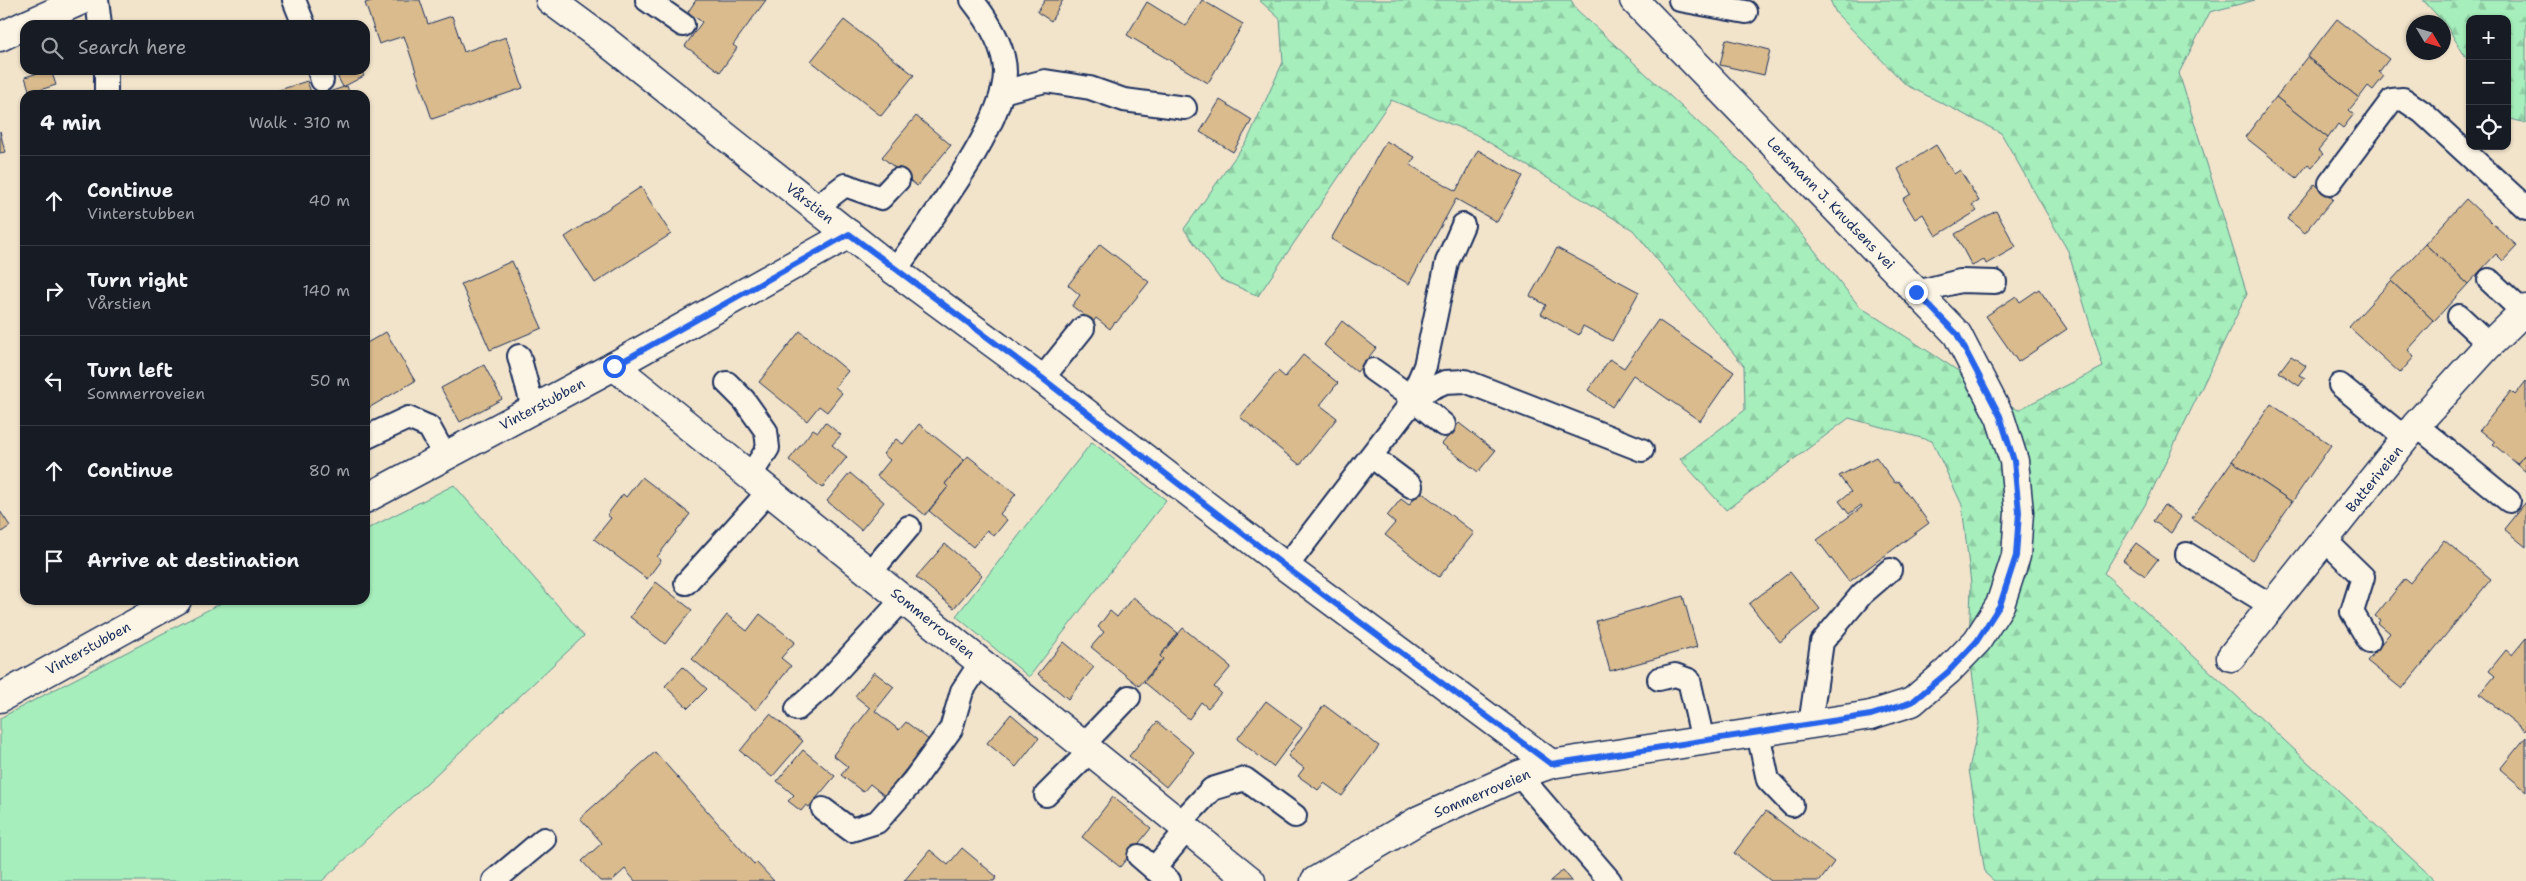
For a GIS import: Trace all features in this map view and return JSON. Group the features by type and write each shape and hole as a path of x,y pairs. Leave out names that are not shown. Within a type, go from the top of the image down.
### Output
{"street":[{"path":"37,20 82,0"},
{"name":"Vårstien","path":"550,0 603,39 895,271 1042,378 1286,567 1551,764"},
{"name":"Lensmann J. Knudsens vei","path":"1634,0 1957,334 2000,416 2014,461 2019,512 2016,556 2000,605 1977,641 1948,672 1912,702 1871,715"},
{"path":"0,37 20,28"},
{"name":"Vinterstubben","path":"370,496 614,366 849,234"},
{"name":"Batteriveien","path":"2232,657 2411,432 2524,310"},
{"name":"Sommerroveien","path":"614,366 1251,881"},
{"name":"Vinterstubben","path":"0,698 165,605"},
{"name":"Sommerroveien","path":"1315,881 1418,820 1551,764 1871,715"}],"lane":[{"path":"97,0 99,20"},
{"path":"294,0 302,20"},
{"path":"648,0 682,25"},
{"path":"895,271 985,137 1002,92 1005,71 1000,47 983,14 972,0"},
{"path":"1680,0 1746,12"},
{"path":"106,75 106,90"},
{"path":"1002,92 1045,81 1090,88 1124,100 1185,108"},
{"path":"2330,183 2392,100 2403,99 2422,112 2526,208"},
{"path":"815,208 845,185 882,198 898,180"},
{"path":"1286,567 1406,410 1425,366 1446,262 1463,225"},
{"path":"2489,280 2524,310"},
{"path":"1916,292 1960,281 1995,282"},
{"path":"2459,316 2490,345"},
{"path":"1042,378 1082,328"},
{"path":"519,356 533,408"},
{"path":"1373,370 1411,397 1444,425"},
{"path":"1411,397 1445,382 1465,381 1642,450"},
{"path":"686,583 759,483 768,448 766,430 744,400 726,383"},
{"path":"2340,385 2509,501"},
{"path":"370,436 408,418 429,427 446,456"},
{"path":"1370,456 1411,486"},
{"path":"870,573 910,527"},
{"path":"2325,540 2363,577 2352,612 2369,641"},
{"path":"2187,554 2272,606"},
{"path":"1810,725 1822,642 1862,594 1890,570"},
{"path":"797,709 824,685 903,599"},
{"path":"823,809 851,830 877,822 914,780 951,729 962,692 981,662"},
{"path":"1659,679 1675,675 1689,680 1703,741"},
{"path":"1046,795 1129,697"},
{"path":"1758,732 1768,780 1792,805"},
{"path":"1519,776 1598,877"},
{"path":"1154,869 1212,789 1245,779 1295,816"},
{"path":"494,881 544,839"}],"green space":[{"path":"1259,0 1571,0 1576,9 1752,172 1859,306 2018,410 2103,367 2068,251 2001,133 1906,85 1836,13 1830,0 2255,0 2210,12 2179,73 2247,294 2145,505 2104,573 2436,881 1994,881 1985,873 1969,769 1979,723 1969,650 1971,584 1962,505 1932,441 1849,418 1726,510 1680,459 1745,410 1744,366 1633,230 1475,134 1391,100 1258,296 1220,279 1184,229 1248,139 1283,62 1280,19"},
{"path":"2423,0 2526,0 2526,123 2511,119 2511,15 2466,15 2466,58 2451,33 2451,15 2437,15"},
{"path":"1092,442 1166,500 1029,677 956,616"},
{"path":"454,485 584,636 322,881 0,881 0,718 217,605 370,605 370,527"}],"building":[{"path":"375,0 420,0 428,24 452,16 464,52 506,37 523,88 432,119 404,36 379,44 365,3"},
{"path":"696,0 766,0 733,45 737,48 720,72 685,46 702,22 688,12"},
{"path":"1045,0 1063,0 1051,21 1037,12"},
{"path":"1202,0 1243,24 1208,83 1127,35 1147,2 1186,26"},
{"path":"2337,19 2389,59 2379,72 2384,76 2373,90 2368,86 2359,98 2307,57"},
{"path":"844,20 914,75 881,116 811,61"},
{"path":"1726,39 1770,50 1764,75 1720,65"},
{"path":"2307,57 2359,98 2349,110 2354,114 2343,128 2338,124 2328,138 2276,97"},
{"path":"32,75 53,75 56,85 40,90 29,90 25,77"},
{"path":"337,75 364,75 364,76 343,87"},
{"path":"307,81 310,90 279,90"},
{"path":"347,86 348,90 335,90"},
{"path":"2276,97 2328,138 2318,150 2323,154 2312,167 2308,164 2297,178 2245,137"},
{"path":"1220,100 1252,120 1233,152 1200,132"},
{"path":"916,116 951,145 917,186 882,157"},
{"path":"0,131 5,152 0,153"},
{"path":"1386,141 1415,157 1410,165 1456,191 1478,150 1523,176 1497,222 1456,199 1409,284 1331,239"},
{"path":"1936,145 1954,174 1960,170 1979,201 1972,205 1977,211 1936,236 1923,214 1915,219 1903,199 1911,194 1898,169"},
{"path":"2315,184 2333,199 2305,233 2287,219"},
{"path":"641,187 671,234 595,283 565,237"},
{"path":"2466,199 2517,246 2503,261 2496,254 2468,284 2425,244"},
{"path":"1996,211 2016,247 1986,264 1984,260 1972,266 1955,234"},
{"path":"1100,244 1149,282 1110,329 1096,318 1093,322 1072,306 1080,295 1068,285"},
{"path":"2425,244 2468,284 2434,321 2391,281"},
{"path":"1557,248 1639,292 1612,341 1583,326 1579,335 1541,314 1546,305 1530,296"},
{"path":"512,261 542,328 490,350 461,284"},
{"path":"2391,281 2434,321 2408,350 2414,357 2400,373 2349,327"},
{"path":"2039,289 2067,329 2018,362 1986,316 2016,296 2020,302"},
{"path":"1658,320 1734,372 1700,421 1633,375 1612,407 1588,390 1610,359 1624,368"},
{"path":"1342,321 1376,348 1357,372 1324,345"},
{"path":"800,331 848,371 835,387 842,393 827,412 819,406 807,421 759,382"},
{"path":"386,332 415,381 370,407 370,341"},
{"path":"1303,355 1338,383 1320,405 1337,418 1300,465 1240,417 1278,371 1285,377"},
{"path":"2291,356 2306,366 2299,375 2305,378 2299,386 2279,372"},
{"path":"484,365 502,399 460,422 441,388"},
{"path":"2526,381 2526,453 2517,464 2493,444 2495,442 2480,430 2511,391 2515,395"},
{"path":"2271,404 2331,445 2292,502 2232,461"},
{"path":"825,422 841,435 832,445 847,457 822,488 789,460 813,429 818,432"},
{"path":"1459,423 1495,451 1478,472 1442,444"},
{"path":"919,424 964,460 945,484 948,487 925,515 877,476 890,460 883,454 896,439 903,444"},
{"path":"2526,453 2526,472 2517,464"},
{"path":"968,456 1016,494 1000,514 1007,520 994,536 987,530 973,547 929,511 948,487 945,484"},
{"path":"1876,457 1895,483 1898,481 1929,523 1849,582 1817,540 1862,507 1861,505 1849,514 1839,501 1851,492 1839,476"},
{"path":"2232,461 2292,502 2252,560 2192,518"},
{"path":"850,473 884,502 861,530 827,501"},
{"path":"642,477 690,514 657,557 661,560 647,579 594,539 611,518 607,515 623,494 626,497"},
{"path":"1420,491 1474,533 1439,577 1385,535 1395,523 1387,516 1401,499 1409,505"},
{"path":"2526,502 2526,547 2504,529"},
{"path":"2164,505 2181,517 2171,533 2153,521"},
{"path":"0,511 10,526 0,533"},
{"path":"2444,540 2491,579 2402,689 2367,661 2390,633 2378,623 2380,620 2375,616 2405,579 2410,583"},
{"path":"2136,543 2158,559 2145,576 2123,560"},
{"path":"945,544 982,575 954,608 916,577"},
{"path":"1790,572 1820,609 1780,642 1749,604"},
{"path":"656,582 692,610 665,644 630,617"},
{"path":"1683,596 1697,647 1610,671 1596,621"},
{"path":"1133,597 1178,633 1160,656 1163,659 1139,686 1091,647 1104,632 1098,627 1110,611 1117,617"},
{"path":"760,614 795,642 781,658 791,666 756,710 692,659 727,615 747,631"},
{"path":"1183,628 1231,667 1214,687 1221,693 1208,708 1201,702 1189,719 1144,682 1163,659 1160,656"},
{"path":"2526,638 2525,731 2480,694 2495,676 2489,671 2506,650 2512,655"},
{"path":"1064,642 1094,667 1068,699 1038,674"},
{"path":"683,667 707,689 688,708 665,686"},
{"path":"874,672 894,687 875,711 899,730 906,722 929,740 885,796 870,784 863,792 841,775 848,767 833,755 870,708 855,696"},
{"path":"1266,701 1302,728 1273,767 1237,739"},
{"path":"1324,705 1379,746 1342,796 1324,783 1318,790 1298,776 1304,768 1288,756"},
{"path":"770,714 803,741 772,777 740,751"},
{"path":"1011,714 1039,738 1016,767 987,743"},
{"path":"1157,722 1194,752 1166,787 1129,756"},
{"path":"2526,737 2526,791 2500,769"},
{"path":"803,750 835,776 809,807 806,805 801,811 788,801 794,795 777,781"},
{"path":"655,752 754,864 756,862 774,881 635,881 625,869 612,881 600,881 582,861 602,843 580,818"},
{"path":"1113,797 1151,828 1120,867 1082,837"},
{"path":"1766,811 1834,862 1820,881 1771,881 1734,853"},
{"path":"962,848 997,877 994,881 904,881 930,850 948,865"},
{"path":"1563,870 1572,881 1550,881"}],"route":[{"path":"614,366 849,234 895,271 1042,378 1286,567 1551,764 1871,715 1912,702 1948,672 1977,641 2000,605 2016,556 2019,512 2014,461 2000,416 1957,334 1916,292"}]}
